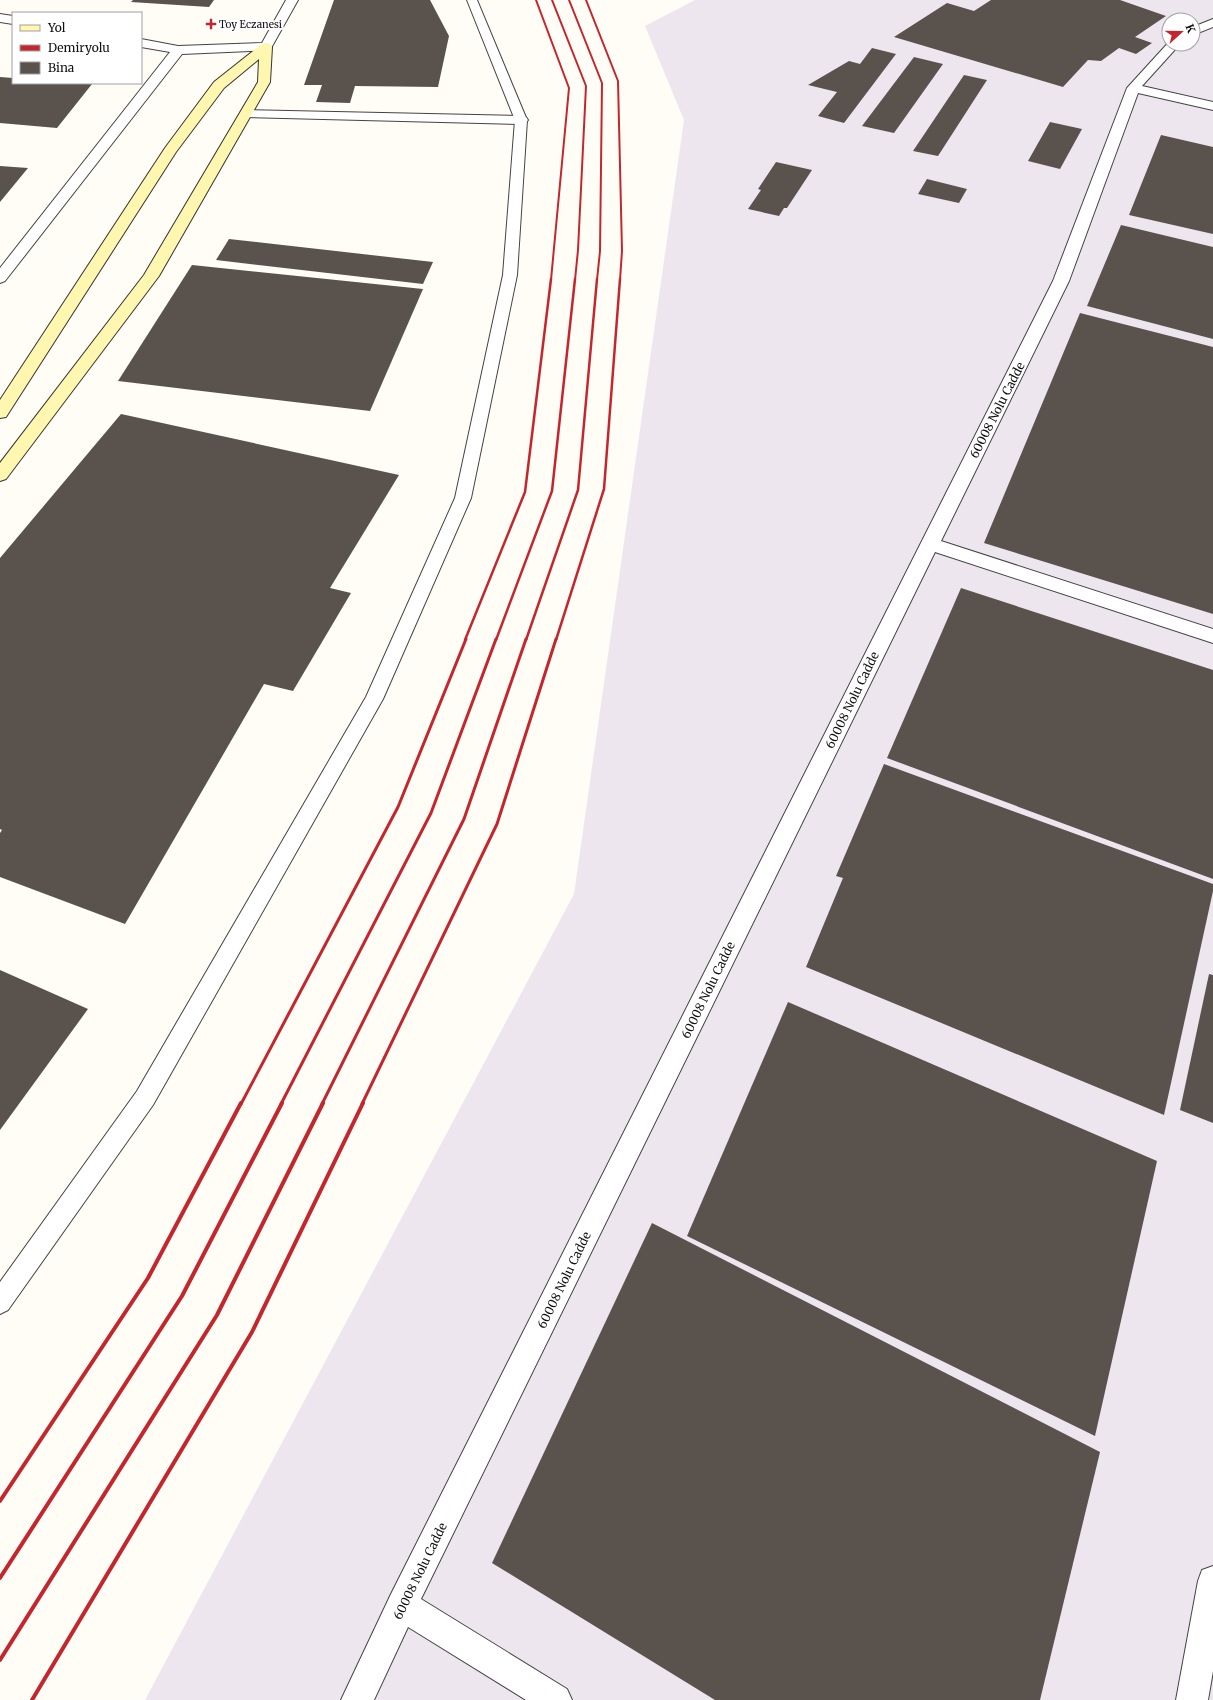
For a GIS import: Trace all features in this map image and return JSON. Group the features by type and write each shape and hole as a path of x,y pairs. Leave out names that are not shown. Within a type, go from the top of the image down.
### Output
{"street":[{"path":"0,413 170,151 219,85 266,47 292,0"},
{"path":"0,18 12,20"},
{"path":"1201,28 1213,22"},
{"path":"142,43 178,50 266,47"},
{"path":"0,475 151,276 247,114 264,82 266,47"},
{"path":"0,278 178,50"},
{"path":"1133,88 1167,52"},
{"path":"1133,88 1213,106"},
{"name":"60008 Nolu Cadde","path":"357,1700 402,1606 1061,282 1133,88"},
{"path":"247,114 521,120"},
{"path":"930,544 1213,636"},
{"path":"1192,1700 1213,1581"},
{"path":"402,1606 556,1700"}],"lane":[{"path":"0,1302 145,1098 374,699 463,498 510,275 521,120 472,0"}],"shaded area":[{"path":"695,0 1213,0 1213,1700 145,1700 574,894 684,120 645,26"}],"building":[{"path":"133,0 214,0 209,7 131,2"},
{"path":"334,0 430,0 449,36 438,87 355,86 350,103 316,102 322,85 304,85"},
{"path":"991,0 1120,0 1161,14 1161,19 1135,37 1152,43 1136,54 1119,48 1101,61 1088,60 1063,87 894,37 947,3 974,11"},
{"path":"872,48 896,54 844,123 818,116 837,92 808,85 849,61 860,64"},
{"path":"914,57 943,64 894,133 862,126"},
{"path":"964,75 987,80 938,156 913,151"},
{"path":"0,77 12,78 12,84 92,84 57,128 0,123"},
{"path":"1050,122 1082,129 1060,169 1028,161"},
{"path":"1161,135 1213,147 1213,234 1129,215"},
{"path":"776,162 812,170 787,208 784,208 779,216 748,209 761,190 758,189"},
{"path":"0,166 28,168 0,202"},
{"path":"927,179 967,189 959,203 918,194"},
{"path":"1121,225 1213,247 1213,339 1087,306"},
{"path":"229,239 433,262 423,284 216,260"},
{"path":"192,265 423,289 370,411 118,381"},
{"path":"1080,313 1213,347 1213,614 984,543"},
{"path":"121,414 399,475 330,588 351,593 293,691 264,684 125,924 0,877 0,833 2,830 0,829 0,558"},
{"path":"961,588 1213,670 1213,879 887,758"},
{"path":"884,764 1213,884 1213,891 1164,1115 806,967 843,878 836,876"},
{"path":"0,970 88,1009 0,1130"},
{"path":"1209,974 1213,975 1213,1123 1180,1110"},
{"path":"788,1002 1157,1161 1095,1436 687,1236"},
{"path":"652,1223 1100,1452 1040,1700 715,1700 492,1563"}],"railway":[{"path":"536,0 569,88 551,280"},
{"path":"552,0 586,86 578,250 575,280"},
{"path":"569,0 602,83 600,251 597,280"},
{"path":"586,0 618,81 622,251 620,280"},
{"path":"465,640 525,492 551,279"},
{"path":"496,640 552,491 575,279"},
{"path":"526,640 578,490 597,279"},
{"path":"556,640 604,489 620,279"},
{"path":"241,1104 398,807 466,639"},
{"path":"281,1104 431,813 496,639"},
{"path":"322,1104 464,819 526,639"},
{"path":"362,1104 497,824 556,639"},
{"path":"0,1501 148,1278 241,1103"},
{"path":"0,1578 182,1296 282,1103"},
{"path":"0,1660 217,1315 323,1103"},
{"path":"32,1700 252,1332 363,1103"}],"place":[{"name":"Toy Eczanesi","path":"211,24"}]}
